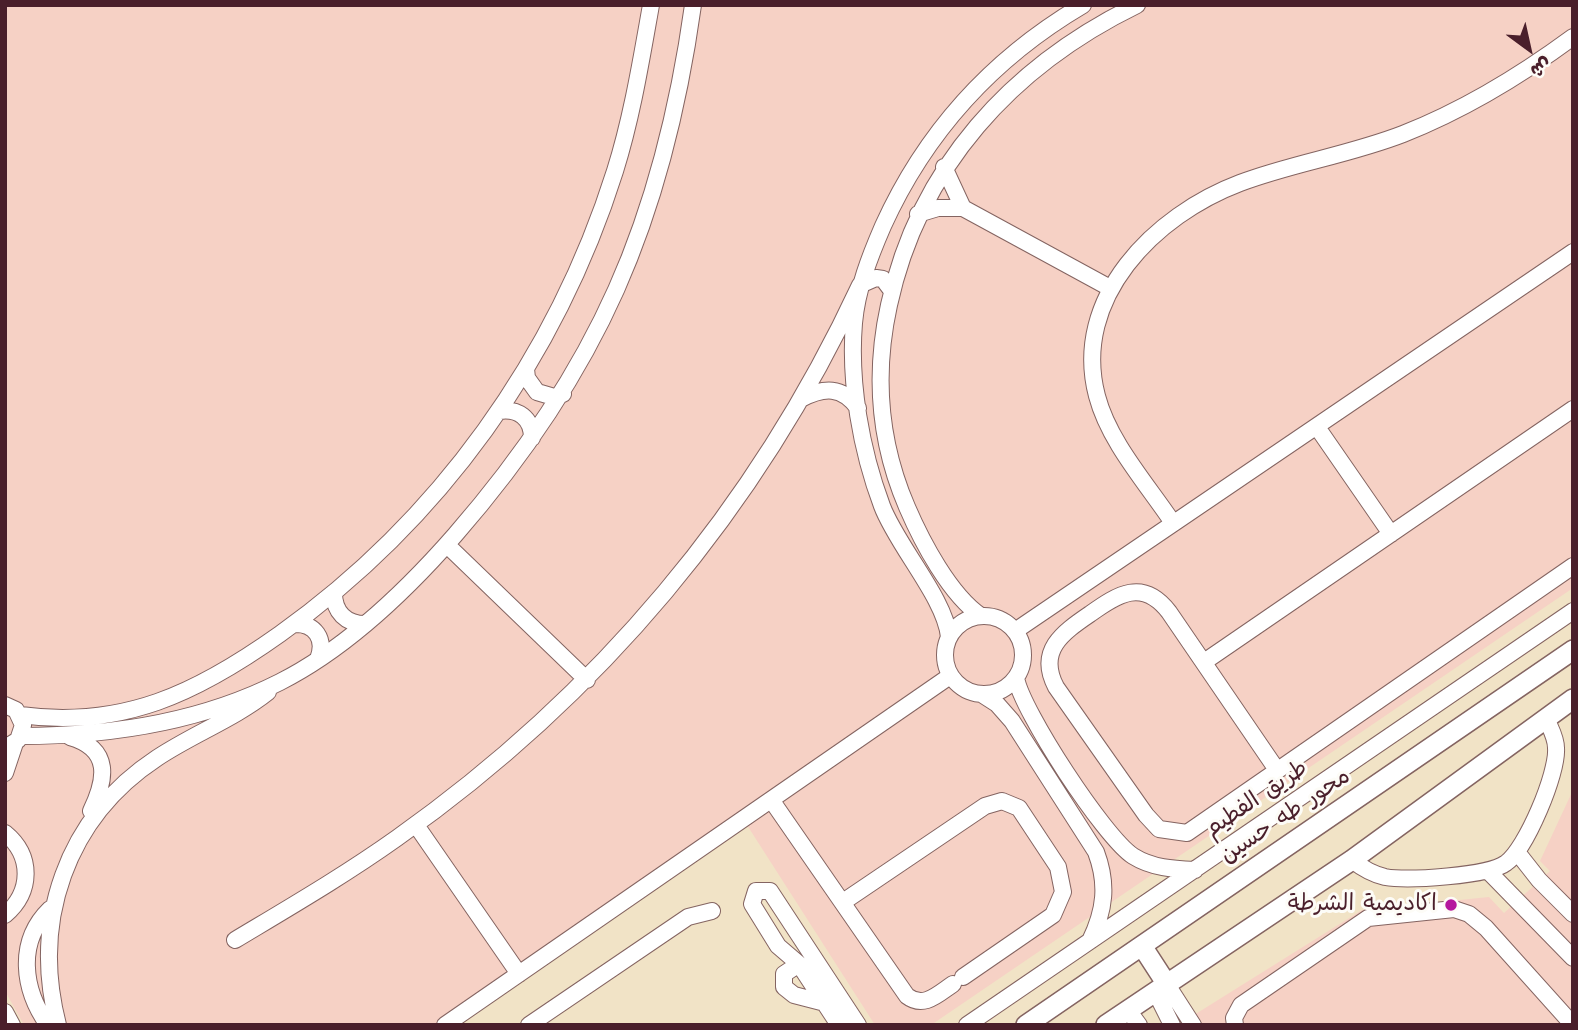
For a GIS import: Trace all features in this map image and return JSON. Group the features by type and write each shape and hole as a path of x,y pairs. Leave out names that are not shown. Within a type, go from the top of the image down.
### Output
{"main road":[{"name":"محور طه حسين","path":"1026,1025 1573,650"},
{"path":"1106,1025 1133,1018 1160,987 1352,860 1571,702"},
{"path":"1142,946 1160,987"}],"street":[{"path":"5,705 20,715 86,719 153,705 197,687 294,624 334,593 385,548 436,494 499,411 526,369 565,296 603,205 626,130 651,5"},
{"path":"83,832 109,800 140,771 175,747 249,706 279,682 318,659 365,624 447,545 532,438 563,394 612,301 646,218 671,130 693,5"},
{"path":"981,616 959,597 924,542 893,470 883,424 880,378 883,331 892,291 901,256 918,214 944,167 986,113 1022,79 1078,38 1137,5"},
{"path":"235,940 362,862 416,825 496,761 587,680 654,607 714,533 780,438 860,285 907,178 949,117 1004,60 1051,24 1082,6"},
{"path":"1173,523 1112,430 1098,399 1092,348 1098,317 1110,288 1128,262 1157,234 1218,192 1267,174 1363,148 1431,122 1504,84 1573,37"},
{"path":"944,167 962,208"},
{"path":"918,214 938,208 962,208 1110,288"},
{"path":"873,251 884,261 901,256"},
{"path":"1015,631 1573,251"},
{"path":"860,285 876,278 883,279 892,291"},
{"path":"860,285 854,322 855,387 872,475 881,505 902,547 945,618 949,637 945,660 950,676 964,689 983,695 997,704 1012,721 1096,852 1103,873 1105,896 1103,911 1090,941"},
{"path":"526,369 527,378 537,392 554,397 563,394"},
{"path":"801,399 821,390 832,389 852,399 858,408"},
{"path":"1204,662 1573,409"},
{"path":"499,411 516,411 523,415 529,421 532,438"},
{"path":"1317,427 1391,534"},
{"path":"447,545 587,680"},
{"path":"1277,770 1161,602 1139,592 1114,597 1064,631 1052,648 1049,668 1056,687 1146,815 1159,829 1177,834 1199,827 1277,770 1573,566"},
{"path":"334,593 339,614 351,622 365,624"},
{"name":"طريق الفطيم","path":"967,1025 1573,611"},
{"path":"949,637 962,623 981,616 1000,619 1015,631 1023,649 1016,678 1029,711 1115,841 1145,863 1169,869 1195,870"},
{"path":"294,624 309,626 315,631 321,644 318,659"},
{"path":"445,1025 950,676"},
{"path":"983,695 1002,690 1016,678"},
{"path":"13,742 142,728 222,704 279,682"},
{"path":"5,773 13,742 23,726 20,715"},
{"path":"1352,860 1367,870 1387,877 1488,871 1501,866 1517,852 1556,761 1553,733 1546,718"},
{"path":"58,1025 48,958 52,908 63,870 99,795 103,774 96,753 79,739 68,736"},
{"path":"772,800 843,902 911,999 926,1001 1043,923 1060,904 1062,879 1058,867 1019,808 1002,801 985,806 843,902"},
{"path":"416,825 519,974"},
{"path":"5,915 22,895 26,869 17,844 6,832"},
{"path":"1517,852 1539,880 1573,914"},
{"path":"1488,871 1573,958"},
{"path":"48,1025 30,994 27,964 34,931 52,908"},
{"path":"1235,1025 1234,1018 1241,1005 1368,918 1454,909 1469,914 1486,928 1573,1025"},
{"path":"529,1025 688,917 712,911"},
{"path":"809,969 784,974 785,987 794,995 825,1003 850,1022"},
{"path":"809,969 825,1003"},
{"path":"809,969 850,1022"},
{"path":"1160,987 1172,1025"},
{"path":"1160,987 1193,1025"},
{"path":"5,1012 12,1025"}],"shaded area":[{"path":"5,5 1573,5 1573,588 931,1025 875,1025 745,822 444,1025 24,1025 5,991"},
{"name":"اكاديمية الشرطة","path":"1573,790 1573,1025 1178,1025 1362,910 1489,897 1504,913 1550,871 1540,861"}],"place":[{"name":"اكاديمية الشرطة","path":"1451,905"}]}
